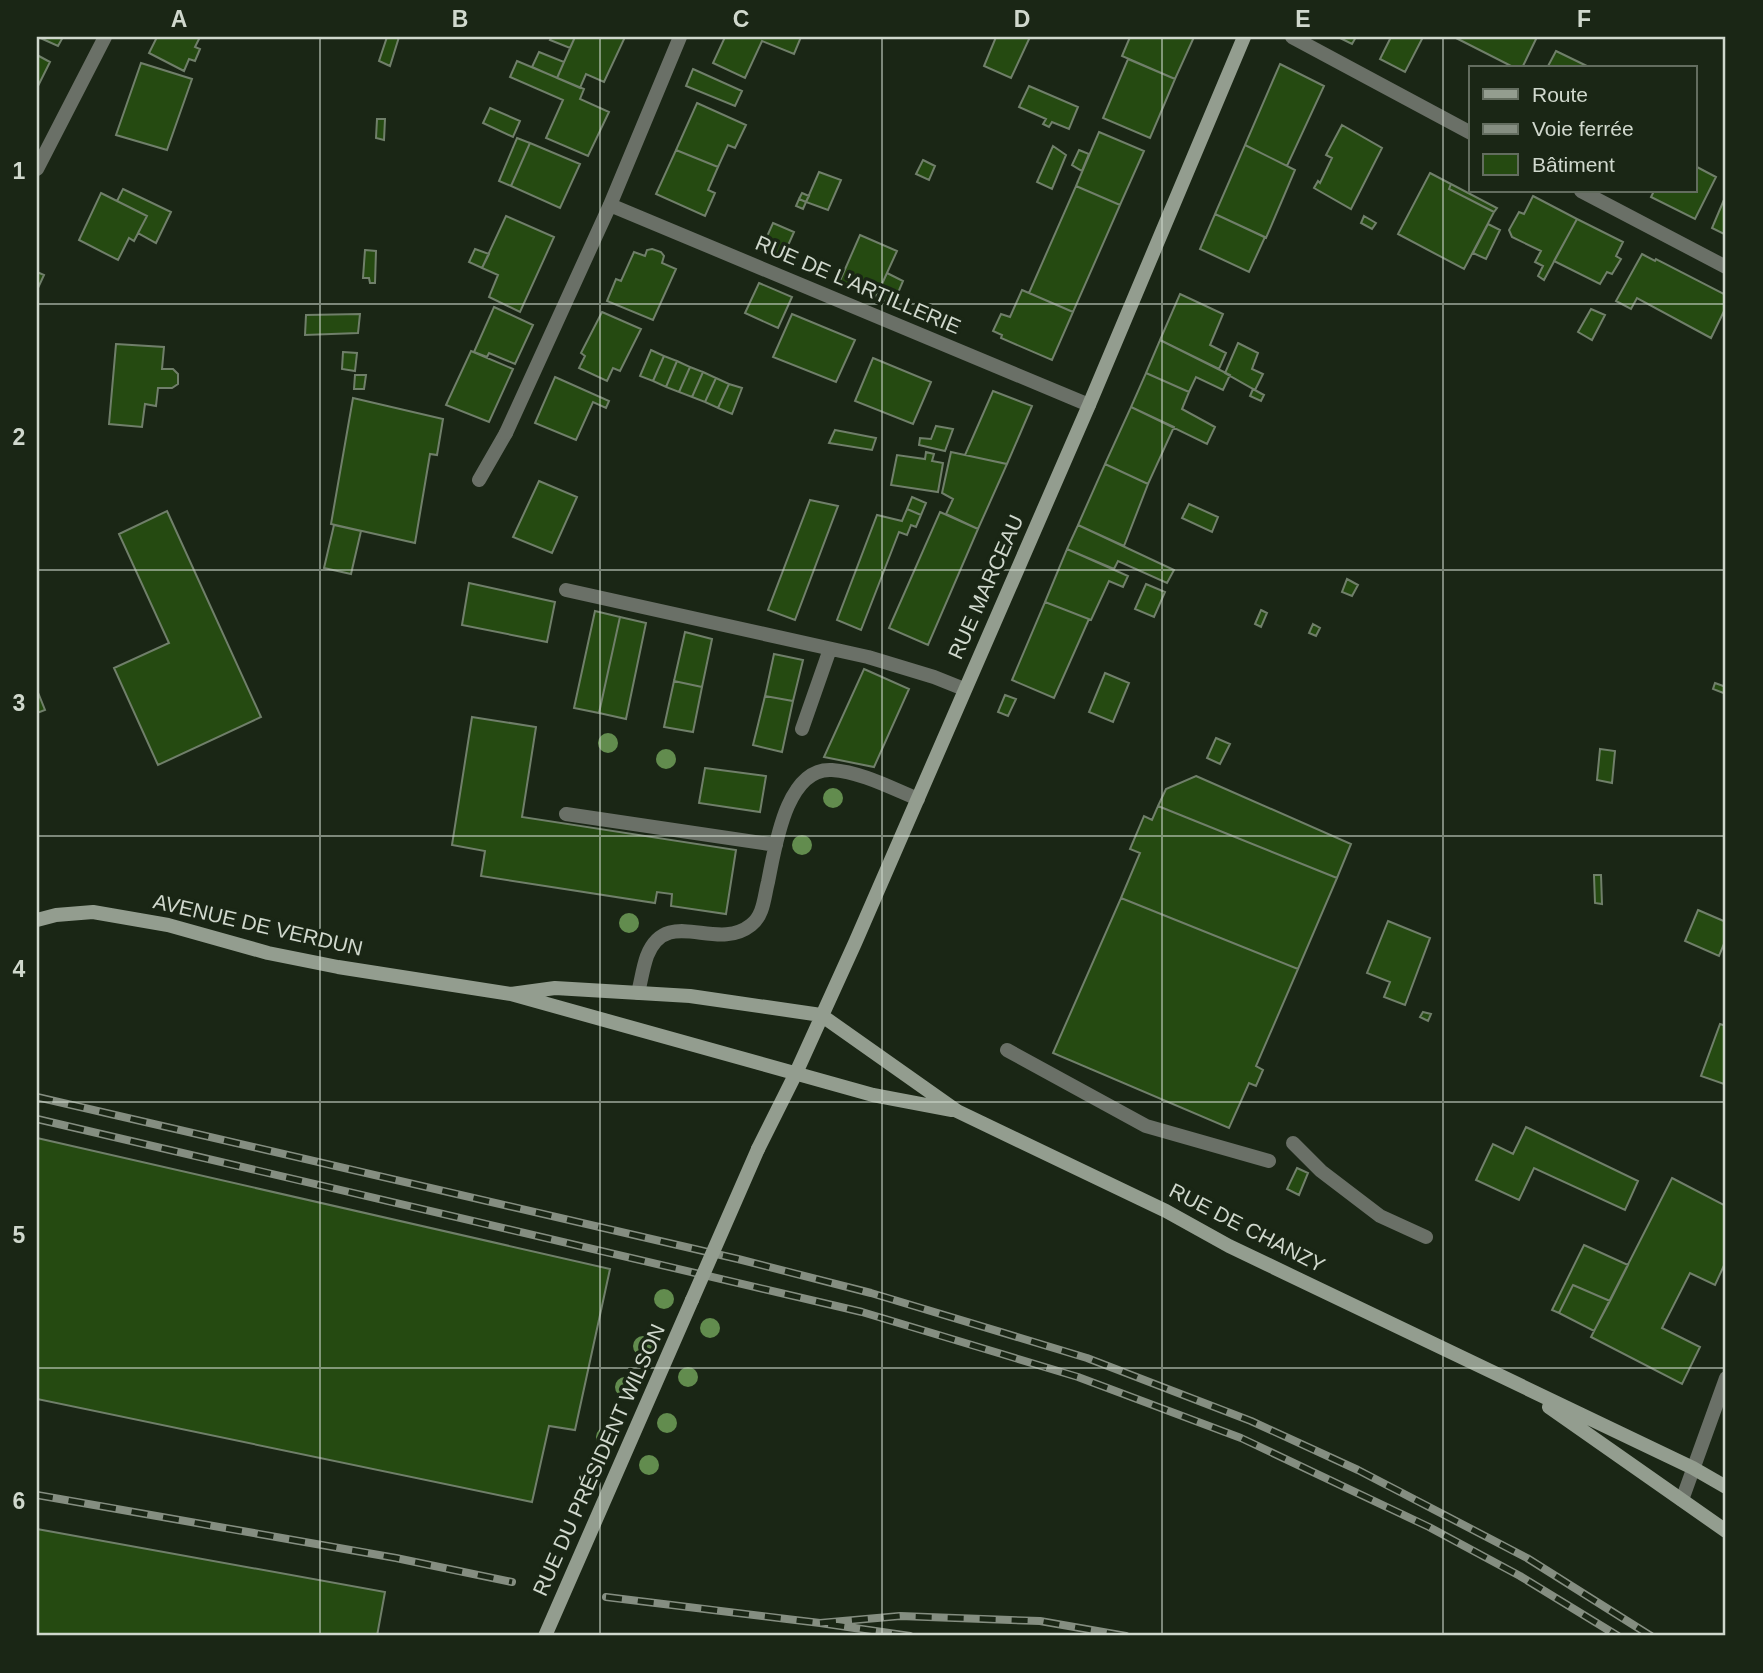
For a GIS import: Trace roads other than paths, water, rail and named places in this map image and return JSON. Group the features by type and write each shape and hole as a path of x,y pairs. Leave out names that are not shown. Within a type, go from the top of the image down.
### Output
{"main road":[{"name":"RUE MARCEAU","path":"758,1149 796,1073 918,799 1089,405 1244,37"},
{"name":"AVENUE DE VERDUN","path":"37,920 56,915 93,912 168,925 268,953 338,967 511,994 796,1073"},
{"name":"AVENUE DE VERDUN","path":"511,994 555,988 638,993 718,999 821,1015"},
{"name":"RUE DE CHANZY","path":"821,1015 957,1111 1166,1211 1229,1246 1693,1468 1726,1488"},
{"name":"RUE DE CHANZY","path":"796,1073 873,1096 957,1111"},
{"name":"RUE DU PRÉSIDENT WILSON","path":"545,1636 758,1149"},
{"name":"RUE DE CHANZY","path":"1517,1384 1726,1531"}],"street":[{"path":"37,169 105,37"},
{"path":"479,480 506,433 610,205 680,37"},
{"path":"1292,37 1469,132"},
{"path":"1583,192 1726,267"},
{"name":"RUE DE L'ARTILLERIE","path":"610,205 1089,405"},
{"path":"566,590 869,657 964,689"},
{"path":"802,729 831,649"},
{"path":"638,993 648,955 665,933 674,930 722,936 734,934 751,925 760,915 776,845 795,793 799,784 812,773 831,770 869,779 918,799"},
{"path":"566,814 776,845"},
{"path":"1007,1050 1146,1126 1269,1161"},
{"path":"1293,1143 1321,1171 1380,1216 1426,1237"},
{"path":"1682,1500 1726,1378"}],"railway":[{"path":"37,1097 738,1259 871,1293 1087,1358 1251,1421 1358,1470 1527,1558 1651,1636"},
{"path":"37,1119 862,1312 1078,1377 1241,1438 1429,1527 1520,1576 1618,1636"},
{"path":"37,1495 396,1558 512,1582"},
{"path":"606,1597 910,1636"},
{"path":"820,1623 900,1616 1040,1621 1126,1636"}]}
